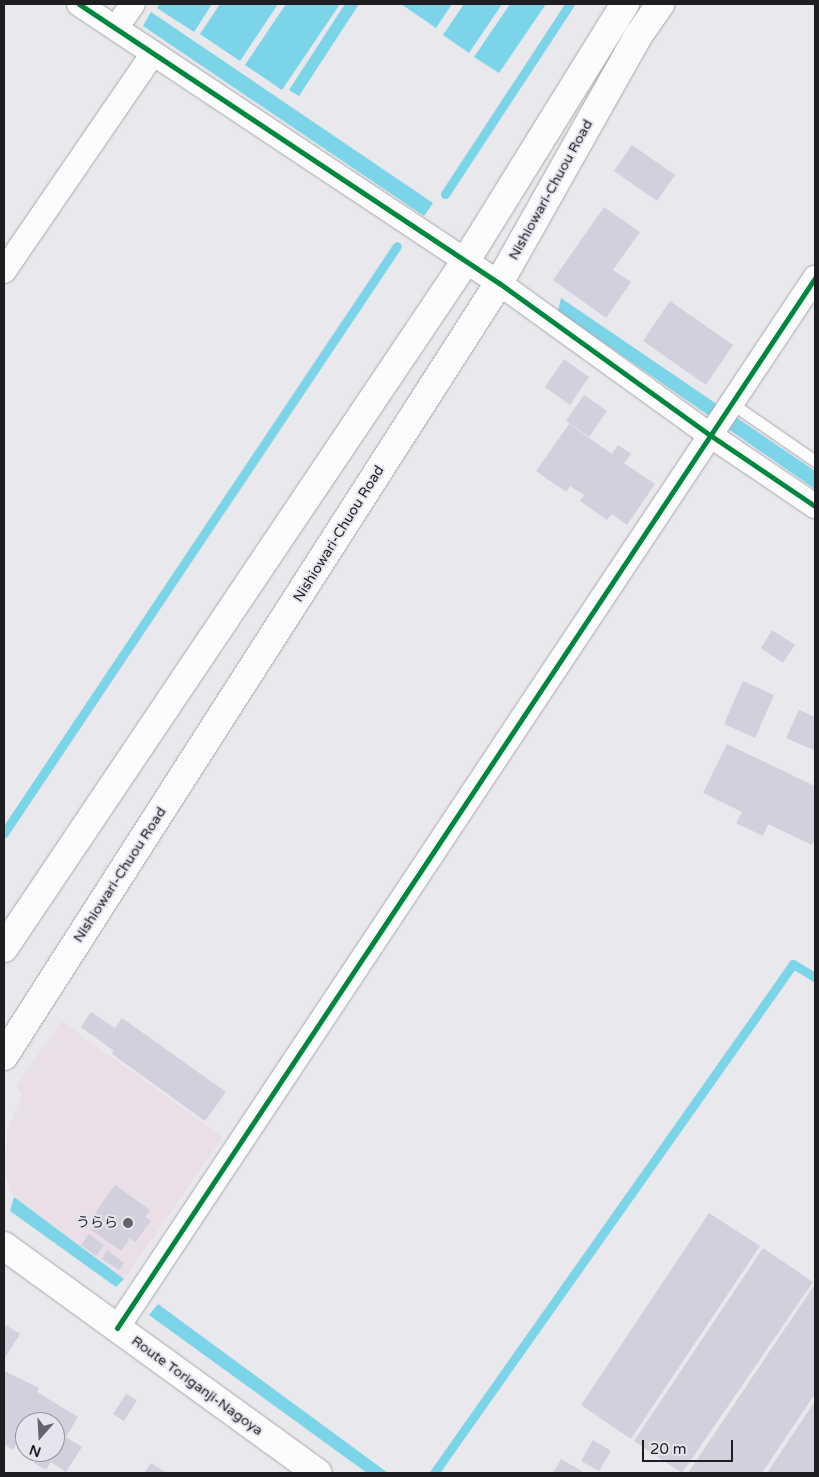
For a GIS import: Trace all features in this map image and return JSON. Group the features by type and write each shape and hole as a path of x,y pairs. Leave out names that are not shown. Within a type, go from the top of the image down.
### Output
{"main road":[{"path":"4,948 465,262 624,4"},
{"name":"Nishiowari-Chuou Road","path":"4,1056 499,283 638,36 660,4"},
{"name":"Route Toriganji-Nagoya","path":"4,1246 318,1473"}],"street":[{"path":"79,4 499,283 713,431 815,506"},
{"path":"116,28 133,4"},
{"path":"4,271 152,53"},
{"path":"117,1328 815,278"}],"lane":[{"path":"729,405 815,462"}],"shaded area":[{"path":"61,1021 223,1137 124,1279 14,1197 5,1176 7,1133 22,1094 17,1086"}],"water":[{"path":"160,4 212,4 194,32 157,8"},
{"path":"220,4 278,4 240,61 200,34"},
{"path":"286,4 340,4 282,90 245,65"},
{"path":"345,4 359,4 299,96 289,90"},
{"path":"401,4 452,4 436,28"},
{"path":"464,4 502,4 469,53 443,35"},
{"path":"510,4 546,4 499,73 474,57"},
{"path":"151,12 433,203 424,216 143,26"},
{"path":"561,298 815,471 815,489 558,311"},
{"path":"14,1197 124,1279 116,1287 10,1211"},
{"path":"158,1304 388,1473 367,1473 149,1315"}],"building":[{"path":"632,145 675,175 657,201 614,171"},
{"path":"604,207 640,232 613,270 631,282 606,318 553,280"},
{"path":"670,301 733,345 706,385 643,341"},
{"path":"564,359 589,377 570,405 545,387"},
{"path":"584,395 607,411 589,437 566,421"},
{"path":"569,424 612,454 618,445 631,454 624,463 655,484 627,525 612,514 607,520 580,501 584,495 570,486 566,492 536,471"},
{"path":"772,630 795,645 783,663 761,648"},
{"path":"743,681 774,695 755,738 724,724"},
{"path":"799,710 815,717 814,750 786,738"},
{"path":"727,744 815,786 815,838 812,845 768,824 763,836 736,823 742,812 703,793"},
{"path":"91,1012 115,1028 122,1018 226,1092 205,1121 112,1054 114,1051 81,1027"},
{"path":"115,1185 150,1210 145,1217 151,1221 135,1242 130,1238 121,1251 91,1230 100,1217 95,1213"},
{"path":"709,1213 760,1246 631,1439 581,1405"},
{"path":"89,1234 104,1245 96,1256 81,1245"},
{"path":"763,1248 813,1282 682,1473 634,1441"},
{"path":"107,1250 124,1263 119,1270 102,1259"},
{"path":"815,1284 815,1394 762,1473 688,1473"},
{"path":"4,1324 20,1334 4,1359"},
{"path":"4,1371 39,1388 37,1392 78,1417 66,1437 82,1447 66,1472 51,1462 65,1462 65,1412 15,1412 15,1446 13,1450 4,1444"},
{"path":"126,1394 137,1400 124,1421 113,1414"},
{"path":"815,1401 815,1473 767,1473"},
{"path":"593,1440 611,1451 599,1471 581,1461"},
{"path":"561,1459 582,1471 581,1473 553,1473"},
{"path":"35,1462 51,1462 46,1470"},
{"path":"151,1463 167,1473 144,1473"}],"waterway":[{"path":"445,194 570,4"},
{"path":"4,833 397,246"},
{"path":"434,1473 793,964 815,977"}],"cycle path":[{"path":"79,4 499,283 710,435 815,506"},
{"path":"117,1328 815,278"}],"place":[{"name":"うらら","path":"128,1223"}]}
